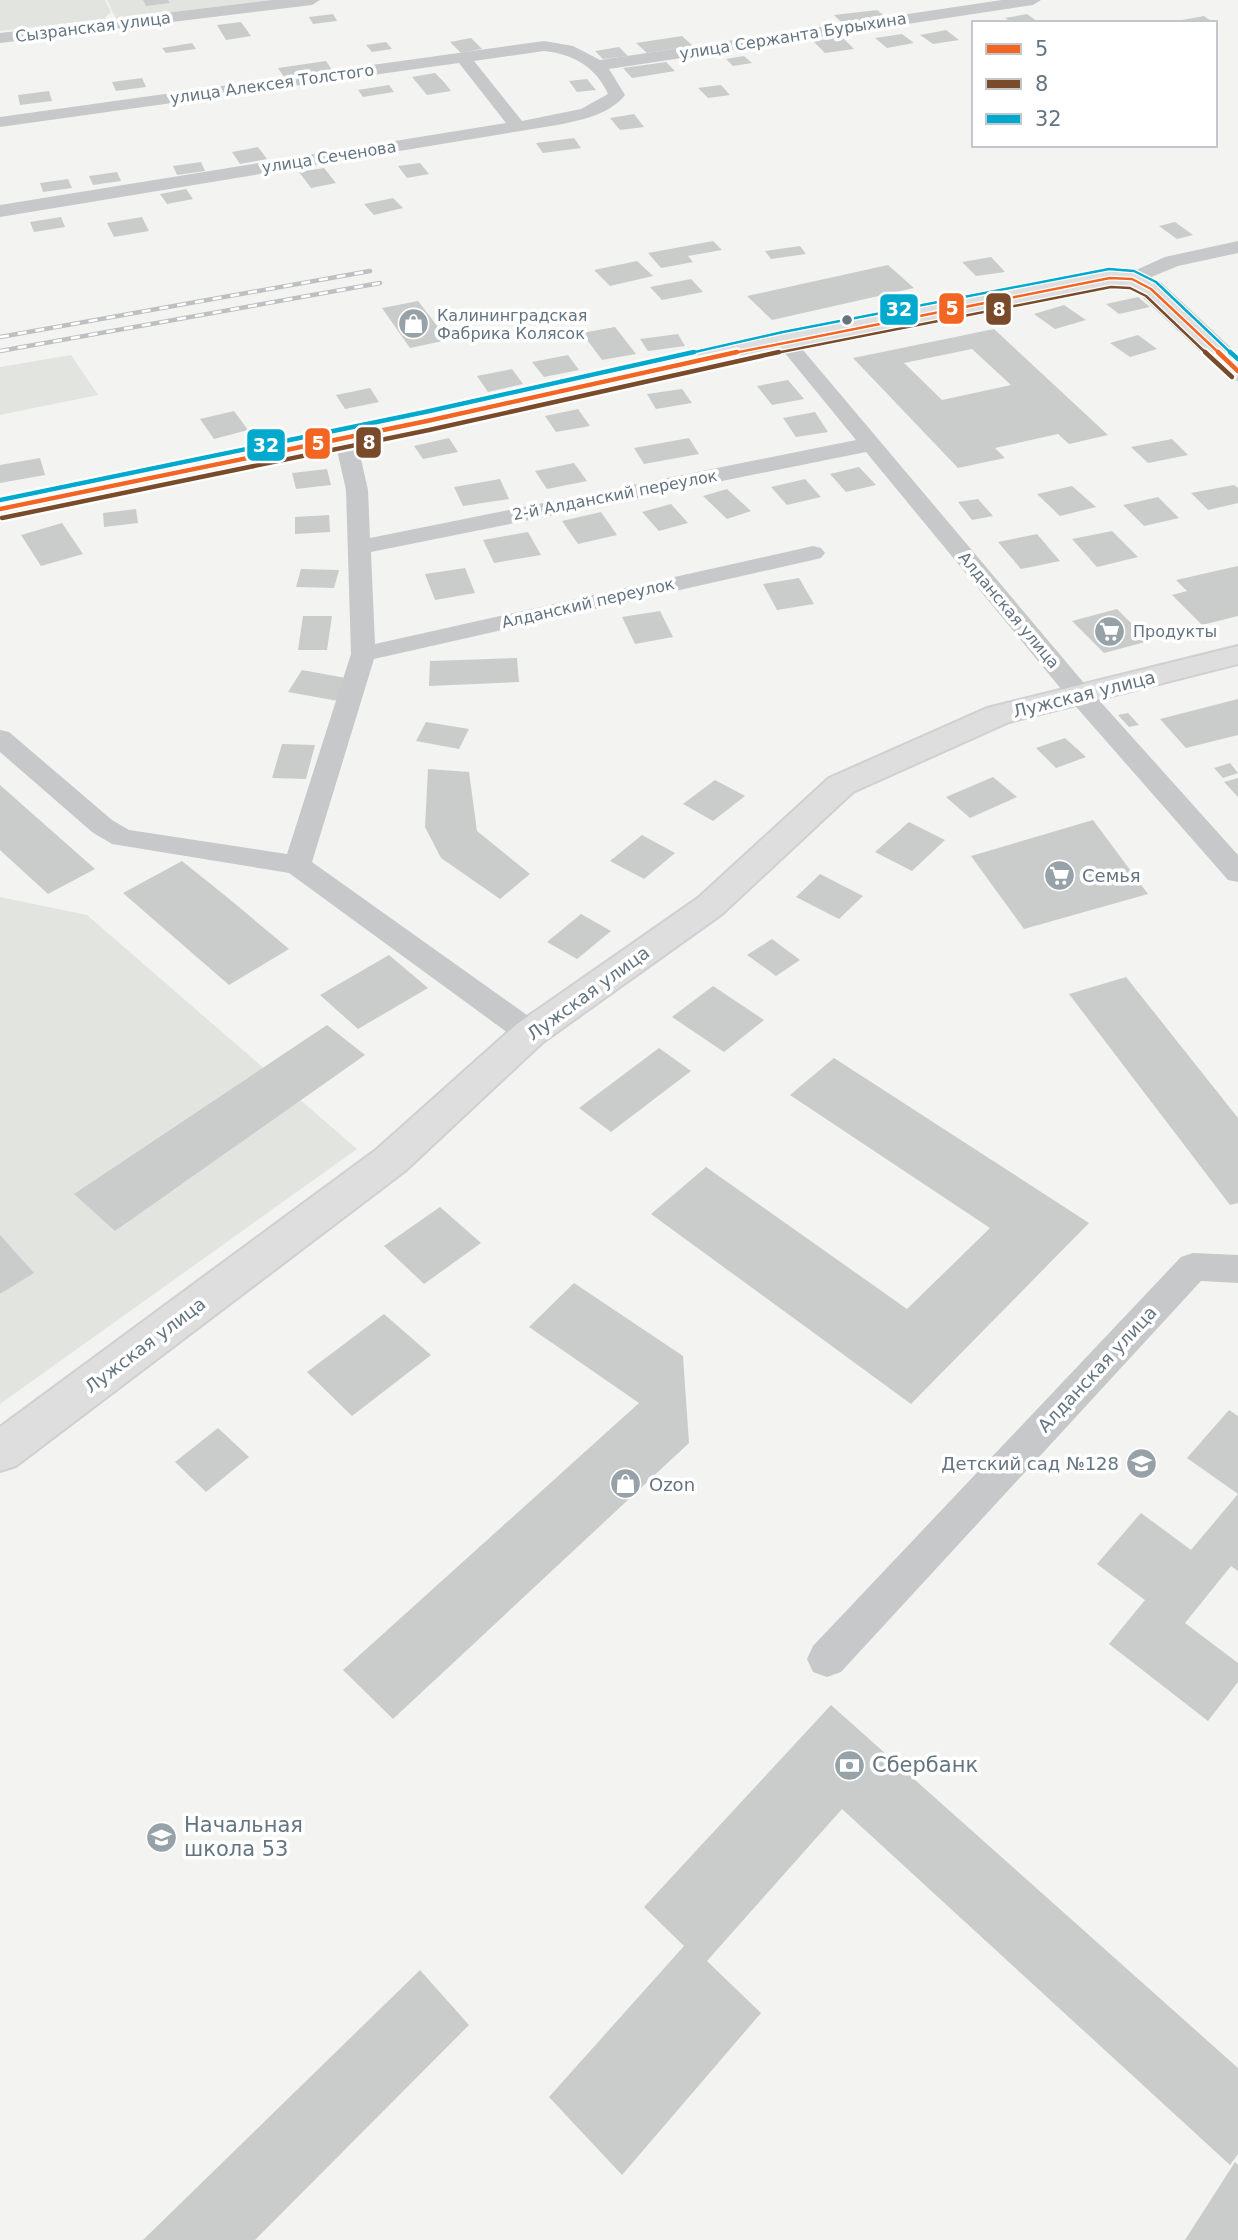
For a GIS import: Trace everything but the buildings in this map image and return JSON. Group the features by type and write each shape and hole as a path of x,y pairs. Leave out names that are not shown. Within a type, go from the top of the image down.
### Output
{"main road":[{"path":"0,509 427,421 785,341 1110,278 1132,279 1151,289 1236,367"},
{"name":"Лужская улица","path":"0,1452 391,1160 530,1033 710,906 841,785 998,715 1238,655"}],"street":[{"name":"Сызранская улица","path":"0,38 312,0"},
{"name":"улица Сержанта Бурыхина","path":"595,66 1033,0"},
{"path":"118,7 125,23"},
{"name":"улица Алексея Толстого","path":"0,122 544,46 564,47 583,54 595,66"},
{"path":"464,57 517,126"},
{"name":"улица Сеченова","path":"0,211 577,115 608,104 617,95 614,87 595,66"},
{"path":"1132,279 1172,261 1238,247"},
{"name":"Алданская улица","path":"785,341 1080,695 1238,873"},
{"path":"297,865 363,654 357,490 345,437"},
{"name":"2-й Алданский переулок","path":"360,547 871,443"},
{"name":"Алданский переулок","path":"363,654 813,553"},
{"path":"0,738 102,826 122,838 297,865 530,1033"},
{"name":"Алданская улица","path":"827,1659 1193,1266 1238,1269"}],"shaded area":[{"path":"0,0 105,0 111,12 104,19 0,31"},
{"path":"107,0 283,0 117,21"},
{"path":"71,355 98,395 0,415 0,367"},
{"path":"0,897 87,915 357,1149 0,1404"}],"railway":[{"path":"0,337 370,271"},
{"path":"0,351 380,283"}],"transit line":[{"name":"32","path":"0,500 425,412 783,332 1109,269 1134,271 1156,282 1238,359"},
{"name":"5","path":"0,509 427,421 785,341 1110,278 1132,279 1151,289 1238,371"},
{"name":"8","path":"2,518 429,430 787,350 1111,287 1130,288 1146,296 1232,377"}],"place":[{"name":"Калининградская Фабрика Колясок","path":"414,324"},
{"name":"Продукты","path":"1110,631"},
{"name":"Семья","path":"1059,875"},
{"name":"Детский сад №128","path":"1142,1463"},
{"name":"Ozon","path":"626,1484"},
{"name":"Сбербанк","path":"849,1765"},
{"name":"Начальная школа 53","path":"161,1837"}]}
